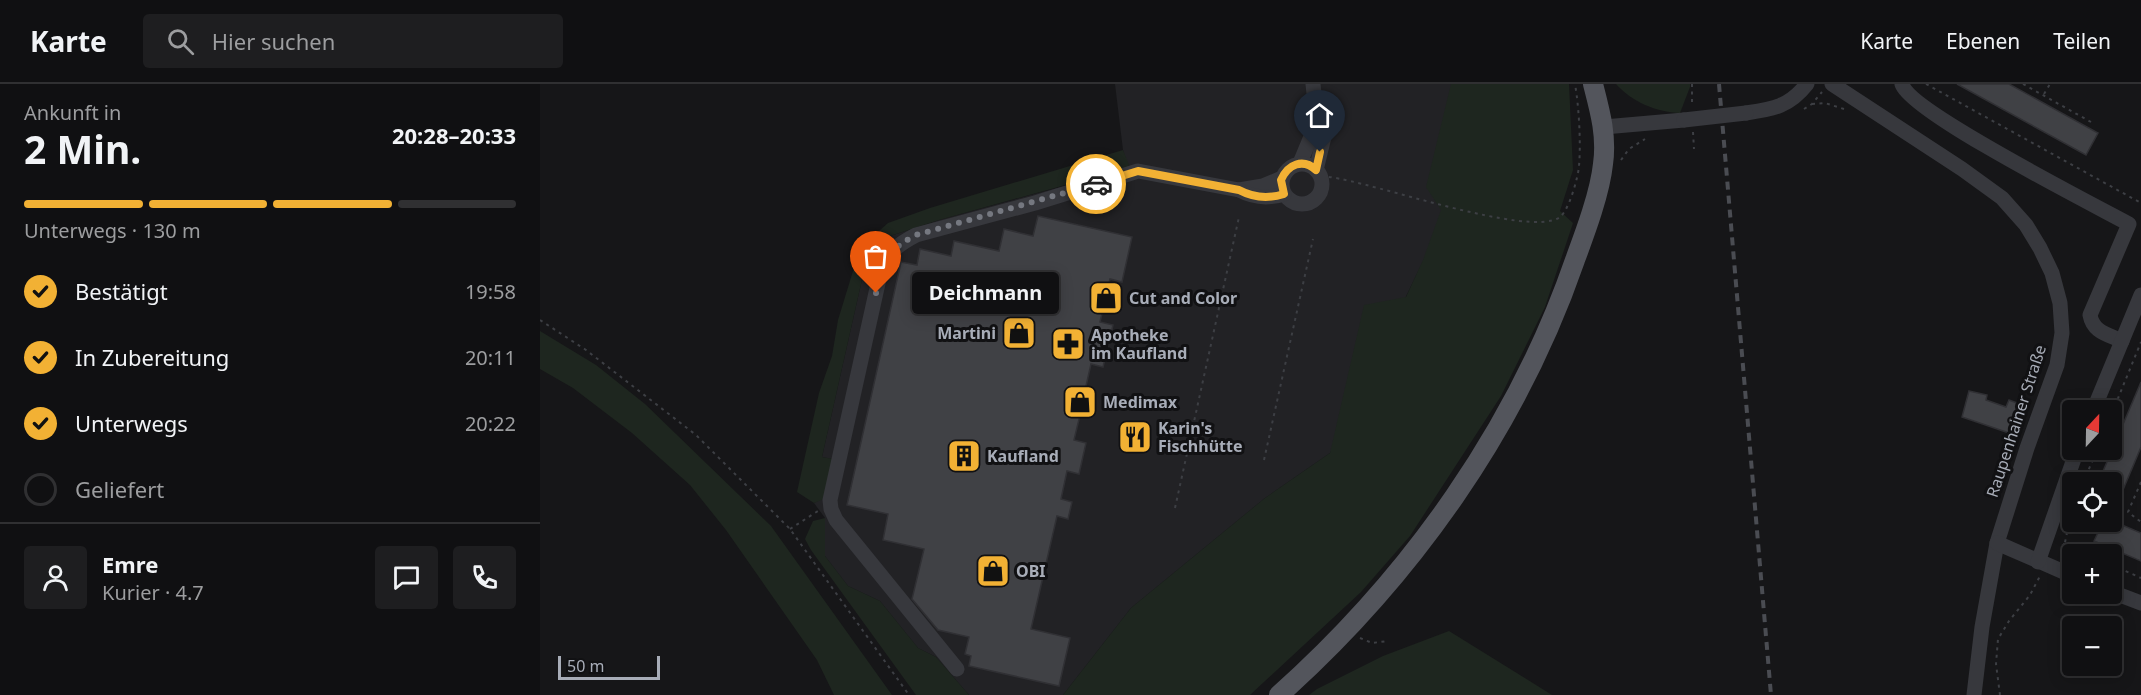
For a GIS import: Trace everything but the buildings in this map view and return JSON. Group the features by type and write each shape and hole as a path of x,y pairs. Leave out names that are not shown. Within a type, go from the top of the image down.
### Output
{"main road":[{"path":"1279,695 1348,628 1436,526 1513,400 1550,327 1587,226 1603,166 1604,128 1593,84"}],"street":[{"path":"1282,178 1284,194 1292,202 1309,203 1317,198 1321,190 1318,173 1324,137 1317,122 1313,84"},
{"path":"1604,128 1771,110 1786,104 1807,84"},
{"name":"Raupenhainer Straße","path":"1832,84 2002,198 2026,225 2052,273 2060,303 2062,333 2057,365 2023,458 1997,543 1982,627 1974,695"},
{"path":"1902,84 1907,94 1955,128 2129,224 2090,315 2091,324 2097,330 2122,341"},
{"path":"1300,163 1317,122"},
{"path":"1239,190 1263,186 1282,178 1290,167 1300,163 1309,165 1318,173"},
{"path":"957,669 850,538 836,520 831,508 830,500 881,270 890,252 916,235 1035,203 1138,171 1239,190 1249,195 1264,197 1284,194"},
{"path":"2098,400 2141,295"},
{"path":"2054,568 2048,538 2075,460"},
{"path":"1997,543 2054,568"},
{"path":"2122,595 2141,603"}],"path":[{"path":"1318,173 1480,214 1531,224 1558,219 1565,213 1579,165 1575,84"},
{"path":"1926,84 2141,203"},
{"path":"2023,84 2091,122"},
{"path":"2043,95 2050,84"},
{"path":"1617,167 1629,149 1650,135"},
{"path":"1175,508 1239,217"},
{"path":"1264,460 1314,239"},
{"path":"540,320 586,350 696,435 790,529 909,695"},
{"path":"2117,400 2141,342"},
{"path":"2141,482 2128,512 2141,522"},
{"path":"790,529 822,509 831,508"},
{"path":"2048,538 2062,544"},
{"path":"2000,695 1996,664 1998,639 2009,621 2054,568 2062,550"},
{"path":"2122,569 2141,578"},
{"path":"1348,628 1358,638 1372,643 1388,641"}],"shaded area":[{"path":"1115,84 1509,84 1330,453 1265,498 1131,608 1063,695 969,695 936,657 918,648 880,601 848,586 825,556 825,518 814,503 824,498 832,459 822,457 863,275 874,277 881,251 890,236 939,220 1129,168 1123,150"},
{"path":"1451,84 1569,84 1573,170 1560,211 1573,223 1545,307 1501,396 1410,536 1361,592 1250,695 1063,695 1131,608 1265,498 1330,453 1364,305 1406,297 1423,260 1441,210 1426,187"},
{"path":"1616,84 1690,84 1690,87 1680,113 1662,111 1645,105 1629,96"},
{"path":"1123,150 1130,167 939,220 890,236 881,251 874,277 863,275 822,457 833,459 824,499 814,503 797,492 819,393 832,356 838,320 853,271 870,239 888,223 930,208"},
{"path":"540,331 596,365 645,404 771,526 892,695 834,695 817,660 726,530 690,485 632,433 573,388 540,369"},
{"path":"825,518 825,556 848,586 880,601 918,648 936,657 969,695 916,695 805,539 813,521"},
{"path":"1449,631 1552,695 1309,695 1383,656"}],"railway":[{"path":"1719,84 1771,695"}],"way so far":[{"path":"876,293 881,270 890,252 916,235 1096,184"}],"place":[{"name":"Deichmann","path":"876,293"},
{"name":"Cut and Color","path":"1106,298"},
{"name":"Martini","path":"1019,333"},
{"name":"Apotheke im Kaufland","path":"1068,344"},
{"name":"Medimax","path":"1080,402"},
{"name":"Karin's Fischhütte","path":"1135,437"},
{"name":"Kaufland","path":"964,456"},
{"name":"OBI","path":"993,571"}],"route":[{"path":"1096,184 1138,171 1239,190 1249,195 1277,196 1284,194 1281,180 1285,172 1300,163 1313,166 1316,170 1320,152"}]}
